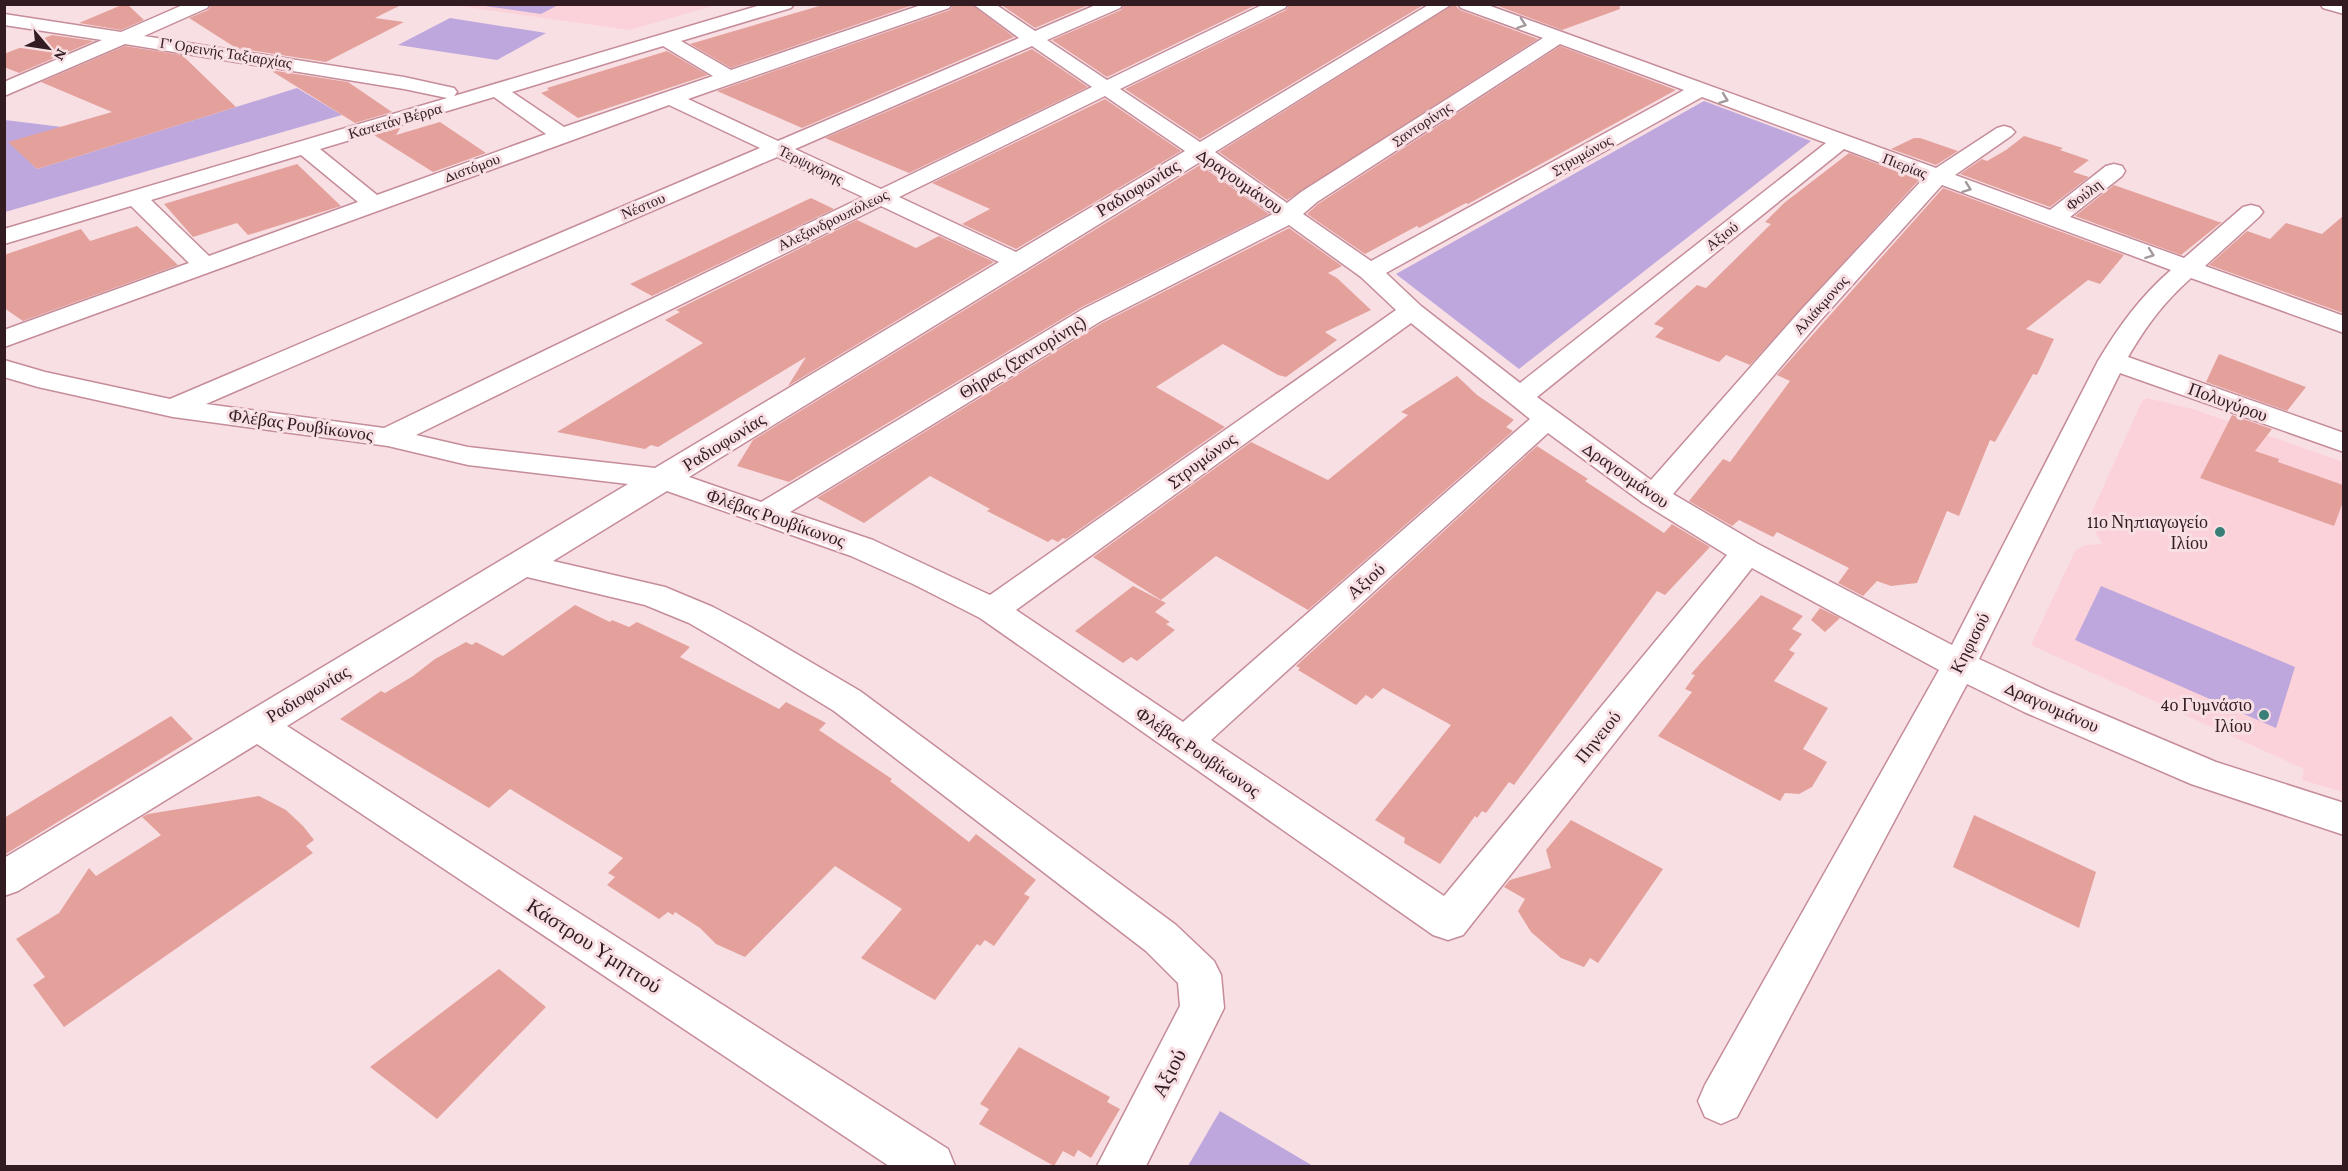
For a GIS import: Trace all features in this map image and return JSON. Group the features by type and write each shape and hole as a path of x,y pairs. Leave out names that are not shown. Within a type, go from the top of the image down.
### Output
{"street":[{"path":"4,90 201,4"},
{"name":"Καπετάν Βέρρα","path":"4,222 748,4"},
{"name":"Καπετάν Βέρρα","path":"4,237 786,4"},
{"name":"Διστόμου","path":"4,339 562,135 944,4"},
{"name":"Δραγουμάνου","path":"982,4 1200,152 1370,272 1412,311 1547,419 1654,496 1747,552 1959,665 2037,702 2204,773 2343,819"},
{"name":"Νέστου","path":"173,408 1113,4"},
{"name":"Αλεξανδρουπόλεως","path":"388,436 1280,4"},
{"name":"Ραδιοφωνίας","path":"4,879 1443,4"},
{"name":"Πιερίας","path":"1467,4 1936,178 2343,325"},
{"path":"2329,4 2343,9"},
{"name":"Γ' Ορεινής Ταξιαρχίας","path":"4,19 126,37 447,92"},
{"name":"Σαντορίνης","path":"1288,215 1309,197 1558,37"},
{"path":"666,40 730,78"},
{"name":"Στρυμώνος","path":"1370,272 1700,90"},
{"path":"498,91 562,135"},
{"name":"Τερψιχόρης","path":"670,98 1018,262"},
{"name":"Αλιάκμονος","path":"1654,496 1810,316 1936,178 2004,132"},
{"name":"Αξιού","path":"1520,397 1840,142"},
{"path":"305,148 373,203"},
{"name":"Φούλη","path":"2053,219 2114,171"},
{"path":"136,198 205,265"},
{"name":"Κηφισού","path":"1721,1101 1959,665 2112,361 2134,324 2156,296 2251,212"},
{"name":"Θήρας (Σαντορίνης)","path":"765,513 1092,315 1276,224 1288,215"},
{"name":"Στρυμώνος","path":"992,610 1412,311"},
{"name":"Πολυγύρου","path":"2112,361 2343,443"},
{"name":"Φλέβας Ρουβίκωνος","path":"4,368 38,379 173,408 388,436 468,456 664,479 862,548 925,576 992,610 1448,922"},
{"name":"Αξιού","path":"1184,742 1547,419"},
{"name":"Πηνειού","path":"1448,922 1747,552"},
{"name":"Αξιού","path":"521,565 653,595 700,615 807,677 846,701 1161,938 1199,975 1202,1008 1121,1167"},
{"name":"Κάστρου Υμηττού","path":"257,725 931,1167"}],"shaded area":[{"path":"451,5 717,5 630,30"},
{"path":"478,5 558,5 541,14"},
{"path":"450,18 546,33 497,60 398,45"},
{"path":"297,88 342,115 5,212 5,120 62,127 9,142 37,169"},
{"path":"1704,101 1811,141 1519,369 1396,274"},
{"path":"2147,398 2193,409 2343,462 2343,792 2302,780 2304,769 2031,645 2075,551 2085,545 2103,544 2088,521 2142,401"},
{"path":"2101,586 2295,667 2276,728 2075,640"},
{"path":"1220,1111 1313,1166 1188,1166"}],"building":[{"path":"127,4 144,20 121,30 79,23"},
{"path":"212,4 403,4 375,18 404,22 326,62 236,48 189,18 208,10"},
{"path":"826,4 916,4 731,68 690,44"},
{"path":"954,4 971,4 1014,37 802,128 717,91 950,10"},
{"path":"1000,4 1091,4 1035,28"},
{"path":"1125,4 1258,4 1107,77 1052,40 1121,10"},
{"path":"1290,4 1425,4 1200,139 1125,89 1286,10"},
{"path":"1454,4 1460,10 1538,39 1287,200 1219,152"},
{"path":"1493,4 1619,4 1620,9 1562,30"},
{"path":"52,35 94,41 19,73 4,67 4,54"},
{"path":"125,46 182,55 236,107 37,169 8,142 112,112 41,82"},
{"path":"1560,46 1676,90 1468,204 1419,228 1417,226 1365,254 1307,214 1318,204"},
{"path":"1032,49 1088,87 909,173 825,138"},
{"path":"667,51 708,75 578,118 541,93 549,90 547,88"},
{"path":"270,70 348,82 392,112 355,123"},
{"path":"1105,99 1181,151 1016,249 962,224 990,209 932,183"},
{"path":"440,122 486,153 433,172 374,135 401,127 396,135"},
{"path":"2024,136 2063,148 2060,150 2089,160 2073,172 2089,177 2050,207 1960,174 1982,159 1987,161 2006,150"},
{"path":"1914,138 1958,151 1936,165 1891,149"},
{"path":"1849,153 1919,180 1750,365 1726,355 1719,362 1655,337 1664,328 1654,324 1697,285 1706,288 1771,224 1765,222 1784,203"},
{"path":"297,164 341,206 248,235 237,223 193,237 164,204"},
{"path":"1200,165 1269,214 1082,307 789,482 737,466 753,440"},
{"path":"2114,185 2222,222 2181,255 2075,216"},
{"path":"1943,188 2124,255 2100,284 2088,280 2026,329 2054,339 2037,375 2033,374 1995,442 1990,440 1959,516 1947,511 1917,583 1891,586 1877,581 1863,596 1838,583 1849,568 1777,532 1773,537 1739,520 1732,526 1689,501 1723,459 1730,462 1790,381 1777,375"},
{"path":"811,198 834,209 652,296 630,284"},
{"path":"2343,216 2343,313 2209,265 2247,231 2270,239 2286,223 2322,234"},
{"path":"857,220 916,248 939,236 994,262 788,386 806,357 658,447 651,445 645,449 557,432 703,343 665,320 680,312 676,310"},
{"path":"137,226 178,265 23,321 4,308 4,255 81,229 90,241"},
{"path":"1289,228 1342,266 1328,273 1337,278 1371,310 1325,332 1337,340 1286,377 1278,375 1223,344 1156,387 1225,427 1066,539 1063,538 1058,542 1052,539 1048,542 987,511 990,509 930,476 864,523 817,498 1102,323"},
{"path":"2219,354 2306,387 2287,411 2206,382"},
{"path":"1457,376 1477,395 1514,420 1506,427 1513,431 1308,610 1216,556 1161,600 1093,557 1251,442 1328,480 1408,415 1401,412"},
{"path":"2232,415 2272,429 2255,451 2279,459 2278,462 2343,485 2343,502 2334,526 2200,478"},
{"path":"1537,446 1664,533 1672,524 1710,547 1665,595 1657,591 1514,785 1509,782 1486,813 1482,811 1477,818 1475,816 1440,864 1404,843 1405,838 1375,820 1451,725 1383,688 1372,699 1366,695 1356,705 1298,670 1300,668 1296,666"},
{"path":"1133,586 1166,603 1155,612 1170,622 1166,624 1175,630 1137,661 1131,657 1123,663 1075,631"},
{"path":"1761,595 1803,616 1792,629 1802,634 1789,650 1795,653 1774,681 1828,708 1803,749 1827,762 1812,787 1799,794 1785,793 1780,801 1658,736 1692,692 1685,689 1695,675 1691,674"},
{"path":"575,605 610,622 612,620 629,627 637,622 690,647 680,657 779,709 786,702 826,723 819,730 892,779 890,781 969,842 976,834 1036,880 1024,894 1030,897 994,946 985,940 980,946 977,944 935,1000 861,958 902,909 835,866 745,957 716,944 700,928 675,912 673,915 668,912 659,919 607,885 615,877 608,873 623,858 510,789 489,808 340,719 381,691 385,693 435,659 466,642 472,645 476,642 503,656"},
{"path":"1820,608 1840,618 1825,632 1811,620"},
{"path":"171,716 193,739 4,855 4,818"},
{"path":"259,796 286,810 303,826 314,840 306,846 313,853 64,1027 33,985 45,977 16,939 59,913 89,868 96,876 161,835 142,817 148,814"},
{"path":"1974,815 2096,872 2079,928 1953,867"},
{"path":"1571,820 1663,869 1598,963 1590,958 1584,967 1561,958 1531,932 1518,911 1525,899 1504,887 1510,880 1551,868 1546,850"},
{"path":"499,969 546,1007 437,1119 370,1067"},
{"path":"1019,1047 1110,1097 1107,1102 1120,1109 1091,1158 1078,1150 1074,1157 1063,1151 1054,1166 979,1124 989,1109 980,1104"}],"place":[{"name":"11ο Νηπιαγωγείο Ιλίου","path":"2220,532"},
{"name":"4ο Γυμνάσιο Ιλίου","path":"2264,715"}]}
